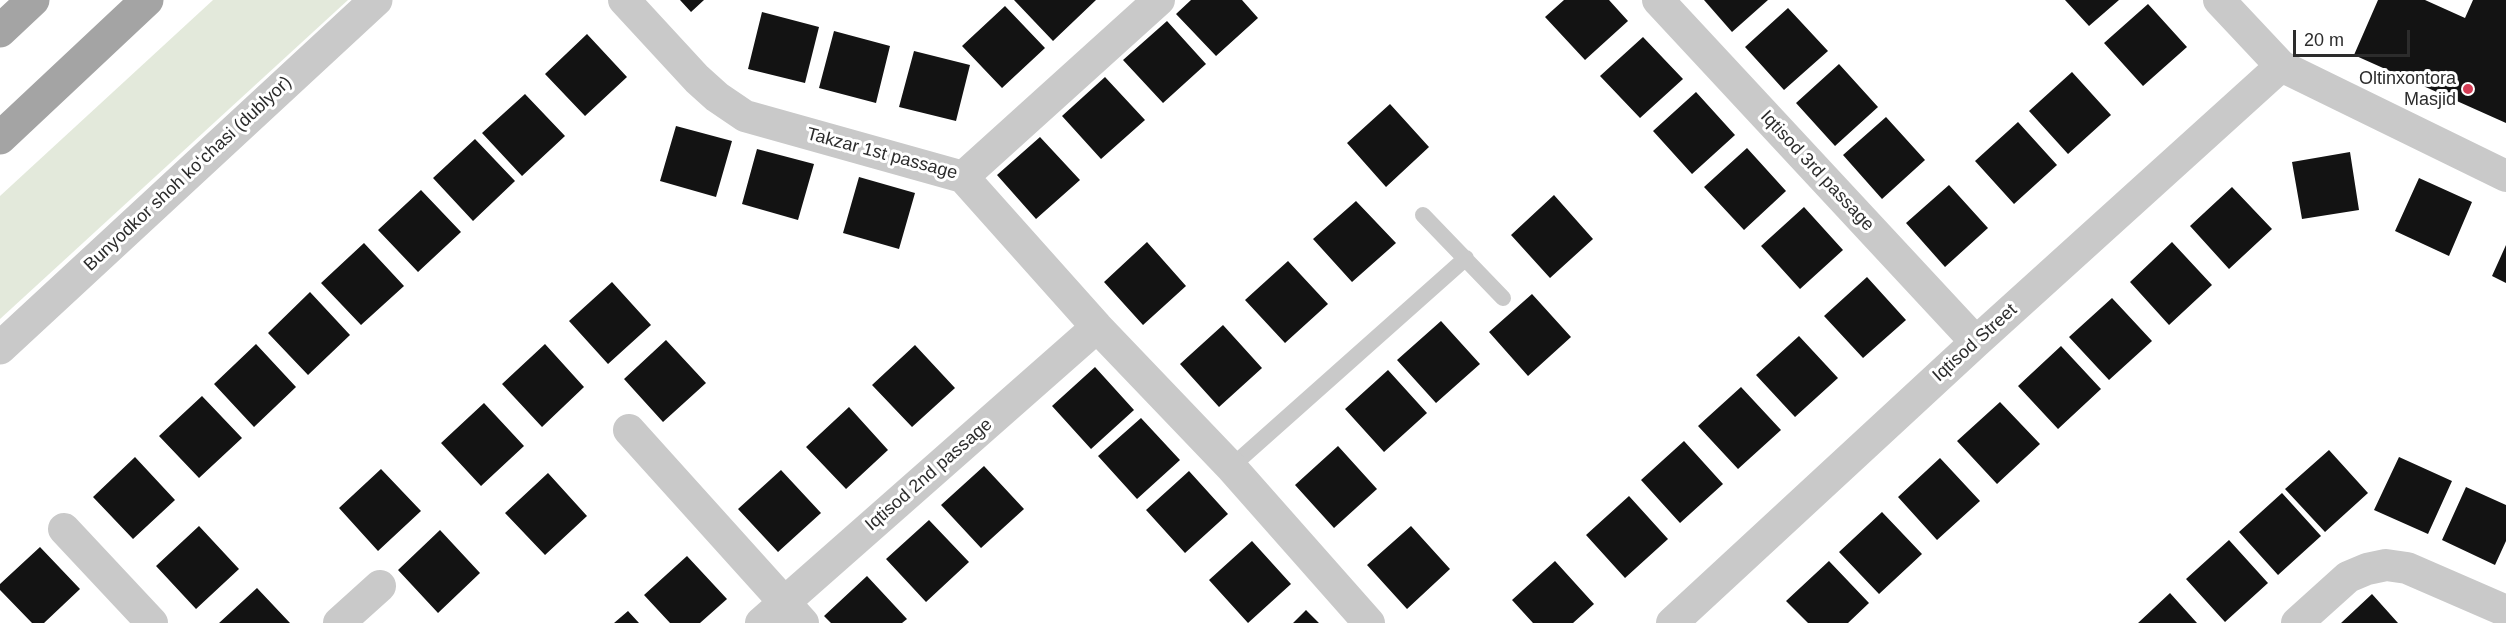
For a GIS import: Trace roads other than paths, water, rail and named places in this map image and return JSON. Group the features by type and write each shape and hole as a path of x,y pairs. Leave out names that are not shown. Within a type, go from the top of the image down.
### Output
{"main road":[{"path":"0,31 33,0"},
{"path":"0,138 147,0"}],"street":[{"name":"Bunyodkor shoh koʻchasi (dublyor)","path":"0,348 376,0"},
{"name":"Takzar 1st passage","path":"624,0 697,79 717,98 745,116 963,177 1159,0"},
{"name":"Iqtisod 3rd passage","path":"1658,0 1976,342"},
{"path":"2219,0 2282,66 2506,176"},
{"name":"Iqtisod Street","path":"1672,623 1976,342 2282,66"},
{"path":"963,177 1096,327 1231,467 1369,623"},
{"name":"Iqtisod 2nd passage","path":"761,623 793,612 1096,327"},
{"path":"629,430 793,612"},
{"path":"64,529 152,623"},
{"path":"2297,623 2348,578 2367,569 2386,565 2407,568 2506,611"},
{"path":"339,623 380,586"}],"lane":[{"path":"1423,215 1503,298"},
{"path":"1231,467 1466,258"}],"place":[{"name":"Oltinxontora Masjid","path":"2468,89"}]}
